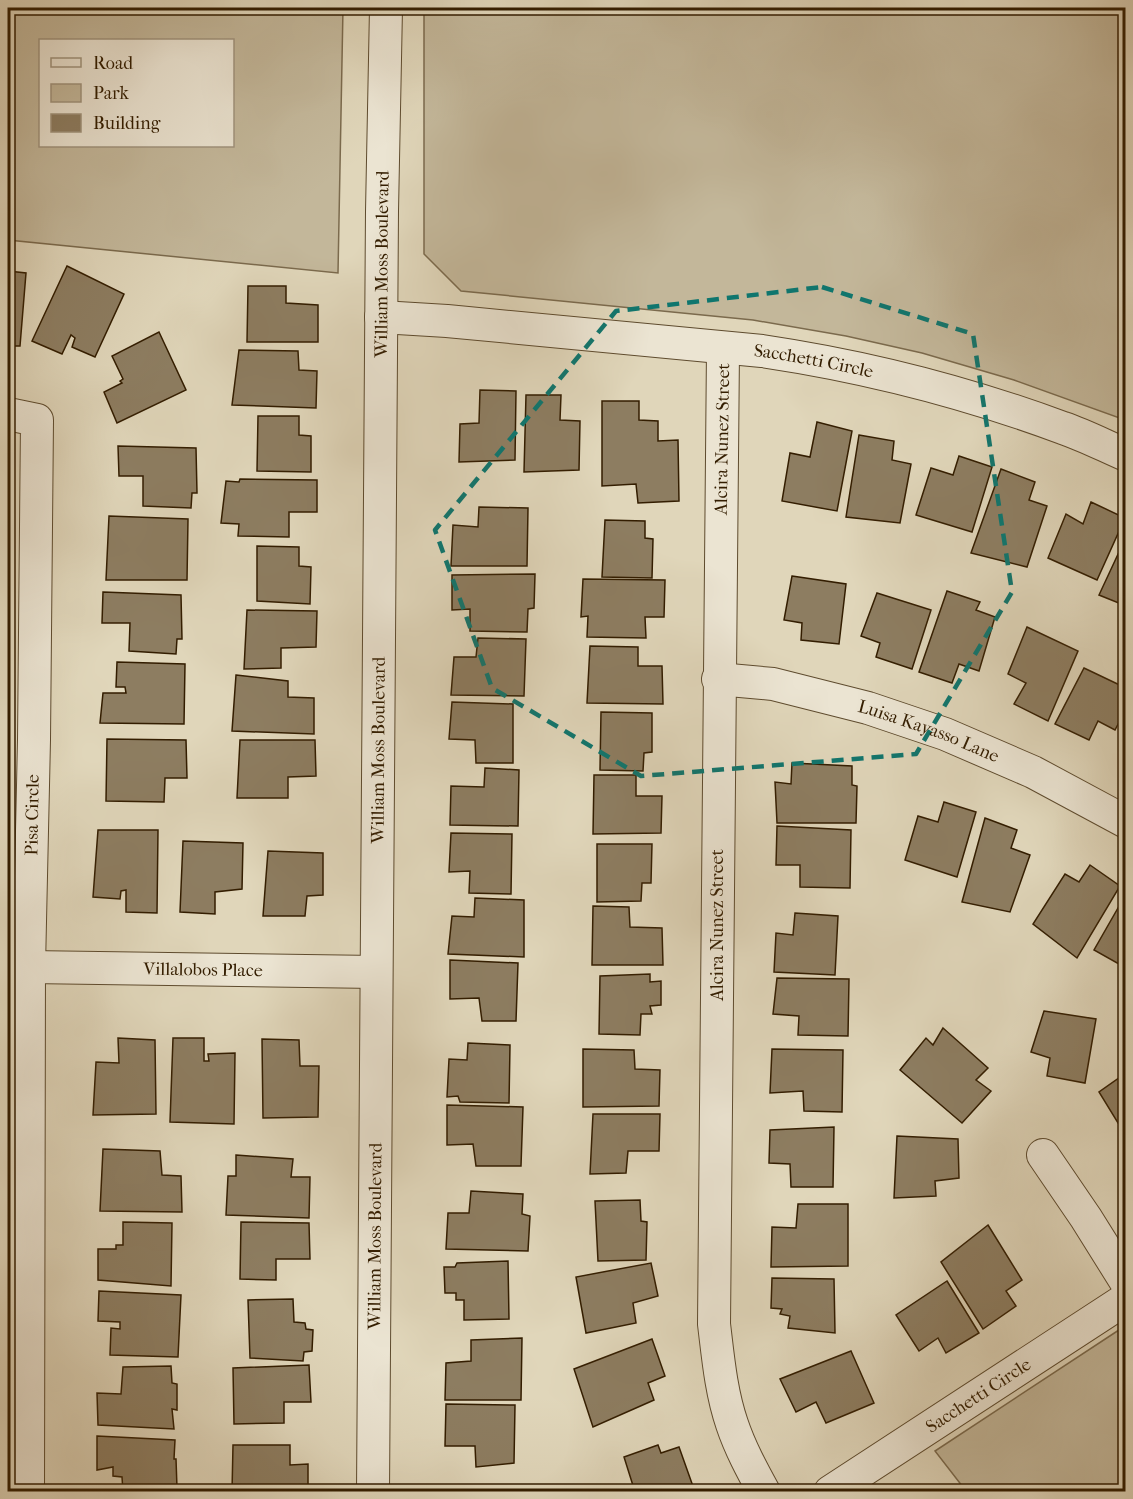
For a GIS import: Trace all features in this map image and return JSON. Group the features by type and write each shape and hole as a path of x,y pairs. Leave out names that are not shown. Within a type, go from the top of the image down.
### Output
{"street":[{"name":"William Moss Boulevard","path":"373,1491 381,317 386,8"},
{"name":"Sacchetti Circle","path":"381,317 458,322 762,351 810,359 886,375 974,398 1064,428 1125,455"},
{"name":"Alcira Nunez Street","path":"723,349 718,679 714,1324 720,1373 731,1424 764,1491"},
{"name":"Pisa Circle","path":"8,414 37,420 21,739 29,967 18,1319 28,1491"},
{"name":"Luisa Kayasso Lane","path":"718,679 773,684 868,708 945,734 1033,772 1125,822"},
{"name":"Villalobos Place","path":"29,967 376,972"},
{"path":"1042,1155 1125,1282"},
{"name":"Sacchetti Circle","path":"830,1491 1125,1299"}],"highlighted area":[{"path":"822,287 973,334 1012,592 916,754 641,776 492,688 435,530 616,311"}],"green space":[{"path":"8,8 343,8 338,273 8,240"},
{"path":"424,8 1125,8 1125,420 1014,380 922,353 846,336 753,320 461,291 424,254"},
{"path":"1125,1326 1125,1491 966,1491 935,1451"}],"building":[{"path":"67,266 124,294 95,357 72,347 75,338 71,335 62,354 32,341"},
{"path":"8,271 26,273 20,346 8,346"},
{"path":"248,286 286,286 286,303 318,305 318,342 247,342"},
{"path":"159,332 186,390 117,423 104,392 122,383 120,381 123,379 112,356"},
{"path":"239,350 298,351 299,370 317,371 316,408 232,405"},
{"path":"480,390 516,391 515,460 459,462 460,424 479,423"},
{"path":"526,395 561,395 560,420 580,421 579,470 524,472"},
{"path":"602,401 639,401 639,420 658,421 658,441 678,440 679,501 638,503 636,484 602,486"},
{"path":"258,416 299,416 299,435 311,436 311,472 257,471"},
{"path":"817,422 852,431 837,511 782,501 790,453 810,457"},
{"path":"859,435 894,441 892,460 911,464 900,523 846,517"},
{"path":"118,446 196,448 197,493 192,493 191,508 143,506 143,476 119,476"},
{"path":"959,456 992,467 972,532 916,515 931,468 953,475"},
{"path":"1001,469 1035,482 1029,500 1047,506 1027,567 971,553"},
{"path":"240,479 317,480 317,512 289,512 289,537 238,536 239,524 221,523 226,481 239,482"},
{"path":"1091,502 1125,518 1097,580 1048,558 1066,514 1083,524"},
{"path":"479,507 528,508 527,566 451,566 453,525 478,527"},
{"path":"109,516 188,519 187,580 106,580"},
{"path":"605,520 645,521 645,538 653,539 652,578 602,577"},
{"path":"1126,537 1126,606 1099,595"},
{"path":"257,546 299,547 299,566 311,567 310,604 257,601"},
{"path":"535,574 534,608 528,609 527,632 470,631 470,609 452,610 452,575"},
{"path":"792,576 846,584 839,644 801,640 802,623 784,620"},
{"path":"583,579 665,580 664,617 645,617 646,638 587,637 588,616 581,617"},
{"path":"947,591 980,602 976,610 995,617 979,671 959,664 952,683 919,672"},
{"path":"103,592 181,595 182,639 177,639 176,654 129,651 130,623 102,623"},
{"path":"877,593 931,610 912,669 876,657 880,643 861,636"},
{"path":"247,610 317,611 316,647 281,648 281,668 244,669"},
{"path":"1027,627 1078,651 1048,721 1014,704 1026,683 1008,674"},
{"path":"478,638 526,639 524,696 451,695 454,657 476,657"},
{"path":"590,646 638,647 638,666 662,666 663,704 587,703"},
{"path":"117,662 185,664 184,724 100,723 103,693 126,693 125,687 116,687"},
{"path":"1084,668 1126,688 1126,709 1115,730 1098,721 1089,740 1055,724"},
{"path":"236,675 288,681 288,697 314,698 314,734 232,731"},
{"path":"452,702 513,704 513,763 476,763 475,740 449,739"},
{"path":"601,712 652,713 652,752 644,753 643,771 600,770"},
{"path":"107,739 186,740 187,778 165,778 164,802 106,801"},
{"path":"240,740 315,740 316,776 288,777 288,798 237,798"},
{"path":"792,763 852,766 852,785 857,786 856,823 777,823 775,782 791,784"},
{"path":"485,768 519,770 518,826 450,825 451,786 484,787"},
{"path":"594,775 636,775 636,796 662,796 661,833 593,834"},
{"path":"944,802 976,812 957,877 905,860 918,816 938,822"},
{"path":"985,818 1017,830 1011,848 1030,855 1010,912 962,902"},
{"path":"777,826 851,830 850,888 800,887 800,865 776,865"},
{"path":"98,830 158,830 157,913 126,912 126,890 121,891 120,899 93,897"},
{"path":"451,833 512,834 511,894 469,893 470,871 449,872"},
{"path":"183,841 243,843 242,889 215,892 215,914 180,912"},
{"path":"597,844 652,844 651,883 642,883 641,901 597,902"},
{"path":"268,851 323,853 323,895 307,896 305,916 263,916"},
{"path":"1090,865 1120,886 1077,958 1033,924 1065,874 1079,882"},
{"path":"1126,894 1126,968 1094,950"},
{"path":"475,898 524,900 524,957 448,954 452,916 474,917"},
{"path":"593,906 629,907 630,927 662,928 663,965 592,965"},
{"path":"795,913 838,916 835,975 774,972 776,933 793,935"},
{"path":"450,960 518,963 516,1021 482,1021 479,998 450,999"},
{"path":"650,974 650,982 661,981 661,1005 650,1006 652,1014 641,1014 640,1035 599,1034 600,976"},
{"path":"777,978 849,979 848,1036 798,1035 799,1016 773,1014"},
{"path":"1044,1011 1096,1019 1085,1083 1047,1076 1050,1058 1031,1052"},
{"path":"943,1028 988,1068 976,1080 991,1091 962,1123 900,1070 926,1038 933,1045"},
{"path":"118,1038 155,1040 156,1114 93,1115 96,1062 119,1063"},
{"path":"173,1038 204,1038 204,1061 209,1061 208,1054 235,1053 234,1124 170,1122"},
{"path":"262,1039 299,1040 300,1066 319,1066 318,1117 263,1118"},
{"path":"468,1043 510,1045 509,1103 460,1102 458,1096 447,1097 449,1059 467,1060"},
{"path":"583,1049 634,1050 635,1069 660,1070 659,1106 583,1107"},
{"path":"772,1049 843,1050 842,1112 804,1111 803,1091 770,1093"},
{"path":"1126,1073 1126,1117 1118,1123 1099,1092"},
{"path":"447,1105 523,1107 521,1166 476,1166 473,1144 447,1145"},
{"path":"593,1114 660,1114 659,1151 628,1151 626,1173 590,1174"},
{"path":"834,1127 833,1187 791,1187 790,1164 769,1163 770,1130"},
{"path":"897,1136 958,1139 959,1178 935,1181 936,1196 894,1198"},
{"path":"103,1149 160,1151 162,1175 181,1176 182,1212 100,1211"},
{"path":"236,1155 293,1159 291,1177 310,1177 309,1218 226,1215 228,1176 236,1176"},
{"path":"471,1191 523,1194 522,1214 530,1216 528,1251 446,1249 448,1213 469,1213"},
{"path":"640,1200 641,1221 647,1222 646,1260 598,1261 595,1201"},
{"path":"798,1204 848,1204 848,1266 771,1267 772,1227 796,1228"},
{"path":"123,1222 172,1223 171,1286 98,1280 98,1249 116,1249 116,1245 123,1245"},
{"path":"241,1222 309,1223 310,1259 276,1259 276,1280 240,1279"},
{"path":"988,1225 1022,1280 1006,1291 1016,1306 983,1329 941,1262"},
{"path":"508,1261 509,1319 464,1320 464,1300 456,1300 456,1293 445,1293 444,1267 455,1267 457,1263"},
{"path":"651,1263 658,1296 633,1303 636,1323 586,1333 576,1277"},
{"path":"772,1278 834,1279 835,1333 788,1328 790,1316 780,1314 782,1309 771,1308"},
{"path":"947,1281 979,1333 946,1353 938,1338 919,1351 896,1315"},
{"path":"99,1291 181,1295 178,1357 110,1355 111,1328 120,1329 120,1322 98,1321"},
{"path":"293,1299 294,1322 305,1323 306,1329 313,1330 312,1351 304,1352 303,1361 250,1358 248,1300"},
{"path":"522,1338 521,1400 445,1400 446,1363 471,1361 471,1340"},
{"path":"652,1339 665,1376 648,1383 654,1400 593,1427 574,1369"},
{"path":"851,1351 874,1403 826,1423 816,1402 796,1412 780,1379"},
{"path":"309,1365 311,1402 284,1402 284,1423 234,1424 233,1368"},
{"path":"171,1366 172,1383 177,1384 177,1410 172,1409 174,1429 98,1425 97,1393 121,1394 123,1367"},
{"path":"446,1404 515,1405 514,1463 476,1467 475,1446 445,1446"},
{"path":"97,1436 175,1440 177,1488 170,1487 170,1492 123,1492 122,1477 113,1476 113,1467 97,1470"},
{"path":"233,1445 290,1445 290,1465 308,1464 308,1492 232,1492"},
{"path":"658,1445 661,1453 679,1447 695,1492 635,1492 624,1457"},
{"path":"625,1485 627,1492 607,1492"}]}
